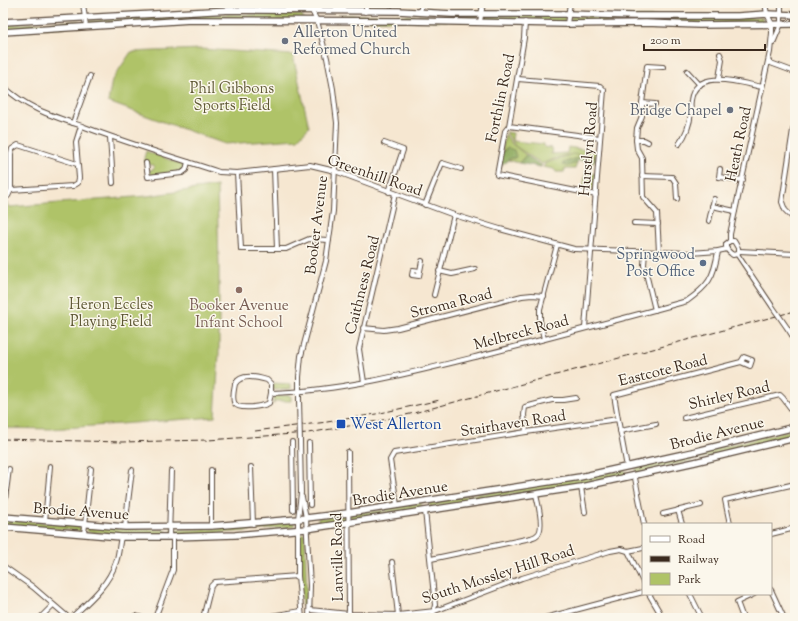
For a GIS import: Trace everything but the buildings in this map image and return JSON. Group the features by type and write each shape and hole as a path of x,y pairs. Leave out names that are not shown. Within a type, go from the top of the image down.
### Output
{"street":[{"path":"83,3 86,27"},
{"name":"Booker Avenue","path":"302,618 298,576 298,519 301,492 299,392 301,356 325,271 333,211 337,123 327,58 317,21 308,3"},
{"path":"365,12 367,3"},
{"path":"420,12 422,3"},
{"path":"480,22 483,14 483,3"},
{"path":"567,24 570,3"},
{"name":"Heath Road","path":"727,249 726,244 730,241 735,211 770,52 772,24 767,14 765,3"},
{"name":"Heath Road","path":"770,52 780,24 782,14 781,3"},
{"path":"3,22 85,19 231,10 420,12 452,14 696,16 767,14 795,15"},
{"path":"3,32 191,20 525,22 567,24 646,23 699,25 795,24"},
{"name":"Forthlin Road","path":"525,22 518,79 509,126 505,131 497,175 596,195"},
{"path":"719,78 722,60 720,54"},
{"path":"768,62 795,72"},
{"path":"659,252 657,213 643,197 642,158 637,149 636,140 637,128 642,116 642,103 647,66 663,67"},
{"path":"688,71 700,85"},
{"path":"73,123 90,76"},
{"path":"679,144 684,138 687,129 691,114 691,100 693,92 700,85 711,79 719,78 762,87"},
{"name":"Hurstlyn Road","path":"518,79 600,86 604,90 585,328"},
{"name":"Greenhill Road","path":"3,86 14,96 28,105 73,123 110,137 219,172 237,173 310,166 335,171 454,216 574,249 691,253 727,249"},
{"path":"642,103 656,104"},
{"path":"795,125 782,202 785,210 793,215 795,220"},
{"path":"12,190 74,186 78,183 79,178 76,142 81,126"},
{"path":"509,126 600,138"},
{"path":"110,137 112,183"},
{"path":"636,140 644,140 648,142"},
{"path":"384,143 403,150 389,192"},
{"path":"3,197 8,196 12,190 12,149 18,145 77,164"},
{"path":"153,166 147,165 148,177 184,172 188,162"},
{"path":"425,205 442,163 461,169"},
{"path":"274,169 277,248"},
{"path":"720,169 719,176 743,180"},
{"path":"237,173 240,248 243,250 286,248 292,247 309,239 329,240"},
{"path":"642,176 672,177 676,183 677,199"},
{"name":"Caithness Road","path":"364,382 359,349 395,194"},
{"path":"709,221 714,199"},
{"path":"712,206 735,211"},
{"path":"434,295 454,216"},
{"path":"634,223 658,224"},
{"path":"730,241 734,242 738,252 795,340"},
{"path":"544,339 540,315 557,245"},
{"path":"727,249 733,255 738,252 795,254"},
{"name":"Melbreck Road","path":"271,393 299,392 364,382 407,373 687,301 700,292 709,282 716,268 718,251"},
{"path":"645,252 644,265 655,310"},
{"path":"420,271 422,261"},
{"path":"440,270 452,274 475,269"},
{"name":"Stroma Road","path":"363,328 384,330 398,328 522,296 544,296"},
{"name":"Eastcote Road","path":"618,419 614,395 741,362"},
{"path":"243,377 267,380 271,384 271,393 269,403 264,406 242,408 238,407 234,401 235,384 239,378 243,377"},
{"name":"Shirley Road","path":"684,418 780,395 784,398 795,414"},
{"path":"526,432 524,415 525,407 552,400 563,400 573,397"},
{"path":"618,419 626,464 635,478 644,523"},
{"name":"Stairhaven Road","path":"397,506 390,460 394,453 618,419"},
{"path":"620,431 656,424"},
{"name":"Brodie Avenue","path":"3,516 45,521 125,527 211,526 253,524 298,519 536,485 628,467 795,427"},
{"name":"Brodie Avenue","path":"3,527 121,537 236,535 306,529 581,487 696,462 795,438"},
{"path":"292,442 293,508 300,506"},
{"path":"308,444 310,505"},
{"name":"Lanville Road","path":"348,452 349,614"},
{"path":"693,452 696,462"},
{"path":"45,521 50,466"},
{"path":"251,466 253,524"},
{"path":"3,516 9,469"},
{"path":"84,534 91,469"},
{"path":"125,527 132,470"},
{"path":"211,470 211,526"},
{"path":"155,618 162,595 173,570 171,537 168,527 171,471"},
{"path":"293,476 309,476"},
{"path":"730,523 725,500 795,484"},
{"path":"581,487 585,512"},
{"name":"Booker Avenue","path":"301,492 306,518 310,618"},
{"path":"431,559 531,538 538,535 541,523 536,494"},
{"path":"424,501 435,610 432,618"},
{"path":"663,514 700,505"},
{"path":"678,510 682,523"},
{"path":"772,534 795,528"},
{"path":"3,566 33,587 70,618 97,594 105,583 116,562 121,537"},
{"name":"South Mossley Hill Road","path":"310,610 349,614 398,615 435,610 522,578 610,551 628,551 642,548"},
{"path":"628,551 642,580"},
{"path":"392,562 398,615"},
{"path":"203,618 211,586 215,582 298,576"},
{"path":"544,618 642,592"},
{"path":"772,592 784,618"},
{"path":"650,595 663,618"},
{"path":"690,595 702,618"},
{"path":"743,618 736,602 752,595"},
{"path":"40,618 53,604"},
{"path":"259,618 301,611"},
{"path":"135,616 142,618"}],"green space":[{"path":"204,14 302,15 304,20 87,25 87,21"},
{"path":"341,15 477,16 477,21 342,20"},
{"path":"483,16 565,16 565,22 482,21"},
{"path":"571,16 762,18 763,23 572,22"},
{"path":"79,21 80,26 3,30 3,25"},
{"name":"Phil Gibbons Sports Field","path":"201,49 293,55 309,127 298,139 225,144 108,102 112,80 131,52"},
{"path":"506,132 513,133 512,141 544,144 544,147 552,148 551,154 567,153 568,147 597,152 596,159 581,155 568,155 542,164 515,146"},
{"path":"505,134 512,144 526,155 519,163 508,160 515,158 508,148 502,152"},
{"path":"508,148 514,150 516,157 509,159 500,165 502,152"},
{"path":"146,151 183,165 183,169 178,172 152,175 149,171 154,168 154,165 150,165 148,162 145,162 144,158"},
{"path":"573,154 591,158 574,159 563,163 577,163 575,169 565,169 564,172 556,172 554,169 543,167 546,163"},
{"path":"526,155 542,166 519,163"},
{"path":"582,157 596,160 591,164 591,162 578,160 577,163 568,166 563,165 563,163"},
{"path":"586,172 595,174 593,188 591,190 583,189"},
{"name":"Heron Eccles Playing Field","path":"217,186 219,353 215,417 51,429 3,428 3,203 8,203 9,207 147,196"},
{"path":"273,383 291,384 291,389 275,390 273,389"},
{"path":"291,395 291,401 275,401 273,404 274,396"},
{"path":"795,429 795,435 699,459 698,453"},
{"path":"691,455 692,461 636,473 635,468"},
{"path":"625,470 627,475 559,487 430,507 429,502"},
{"path":"421,503 422,508 387,513 386,508"},
{"path":"383,510 383,512 386,513 350,519 350,514"},
{"path":"347,515 346,519 318,524 318,518"},
{"path":"6,519 77,526 81,528 81,531 5,524 4,521"},
{"path":"294,522 294,526 291,527 211,534 173,535 171,533 172,530 209,529"},
{"path":"87,527 167,531 166,535 123,534 88,532 86,530"},
{"path":"300,534 305,534 307,606 302,606"}],"railway":[{"path":"3,439 122,442 208,440 308,433 410,414 795,311"},
{"path":"255,431 376,414 440,400"}],"place":[{"name":"Allerton United Reformed Church","path":"285,41"},
{"name":"Bridge Chapel","path":"730,110"},
{"name":"Springwood Post Office","path":"703,263"},
{"name":"Booker Avenue Infant School","path":"239,290"},
{"name":"West Allerton","path":"341,424"}]}
